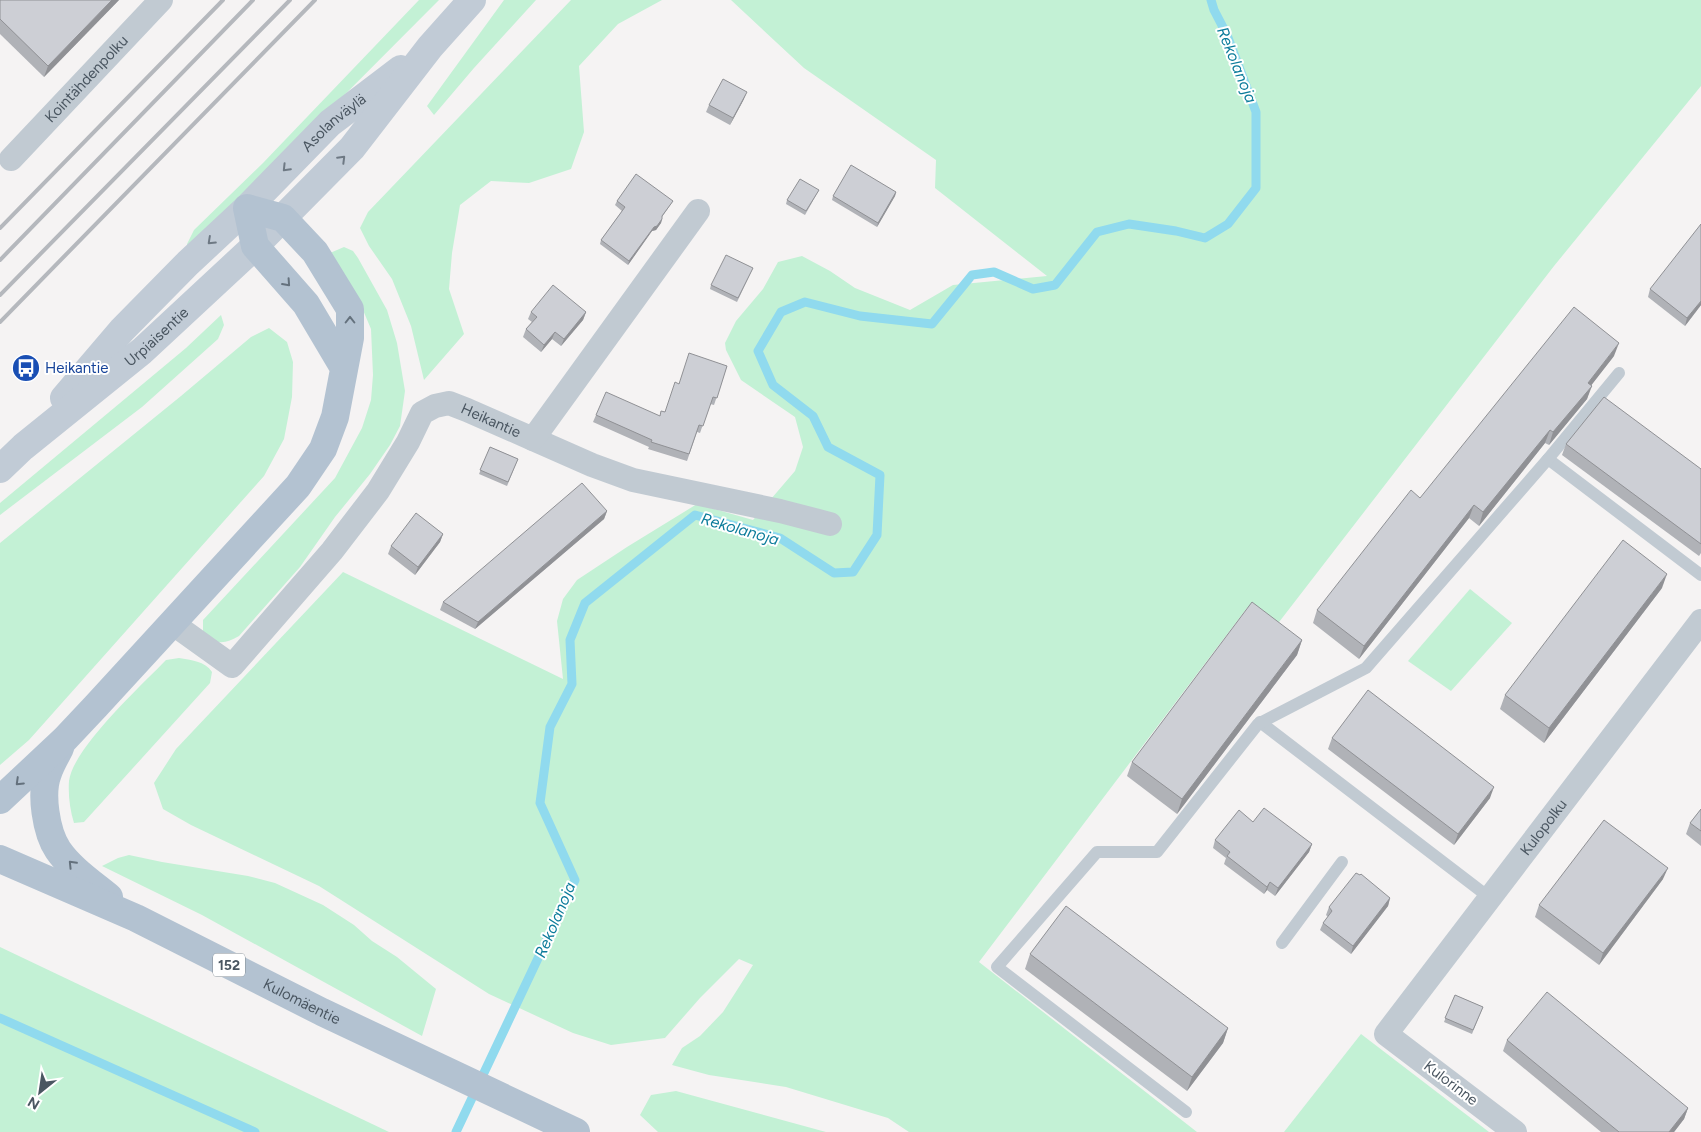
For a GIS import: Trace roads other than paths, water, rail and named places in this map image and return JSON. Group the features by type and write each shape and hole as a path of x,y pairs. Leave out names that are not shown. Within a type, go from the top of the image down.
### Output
{"main road":[{"name":"Asolanväylä","path":"283,218 352,148 430,47 472,0"},
{"name":"Asolanväylä","path":"247,208 330,123 430,47"},
{"path":"0,800 64,740 172,623 298,486 323,449 335,417 350,338 350,309 322,261 283,218 247,208 255,246 306,304 344,368"},
{"name":"Urpiaisentie","path":"23,447 122,330 188,263 247,208"},
{"name":"Urpiaisentie","path":"0,469 23,447 142,351 283,218"},
{"path":"64,740 47,774 44,798 46,819 58,850 84,877 136,918"},
{"name":"Kulomäentie","path":"2,861 136,918 401,1049 576,1132"}],"street":[{"name":"Kointähdenpolku","path":"11,159 162,0"},
{"name":"Heikantie","path":"533,439 698,211"},
{"name":"Heikantie","path":"172,623 232,666 332,551 378,491 408,442 422,413 435,406 449,403 592,465 633,480 780,511 830,524"},
{"name":"Kulopolku","path":"1386,1034 1701,621"},
{"name":"Kulorinne","path":"1386,1034 1515,1132"}],"lane":[{"path":"1186,1112 997,967 1097,852 1157,852 1260,722 1366,668 1548,459 1619,373"},
{"path":"1548,459 1701,574"},
{"path":"1260,722 1490,898"},
{"path":"1282,943 1342,862"}],"waterway":[{"name":"Rekolanoja","path":"456,1132 575,880 540,803 550,727 572,684 570,640 585,603 695,515 780,538 834,573 853,572 877,535 880,475 828,447 813,416 773,385 758,351 781,312 805,302 860,316 932,324 972,275 994,272 1033,289 1055,285 1097,232 1129,224 1176,231 1205,238 1228,224 1256,188 1256,112 1227,35 1211,0"},
{"path":"0,1018 255,1132"}],"railway":[{"path":"0,228 223,0"},
{"path":"0,260 253,0"},
{"path":"0,295 290,0"},
{"path":"0,322 315,0"}],"place":[{"name":"Heikantie","path":"26,368"}]}
